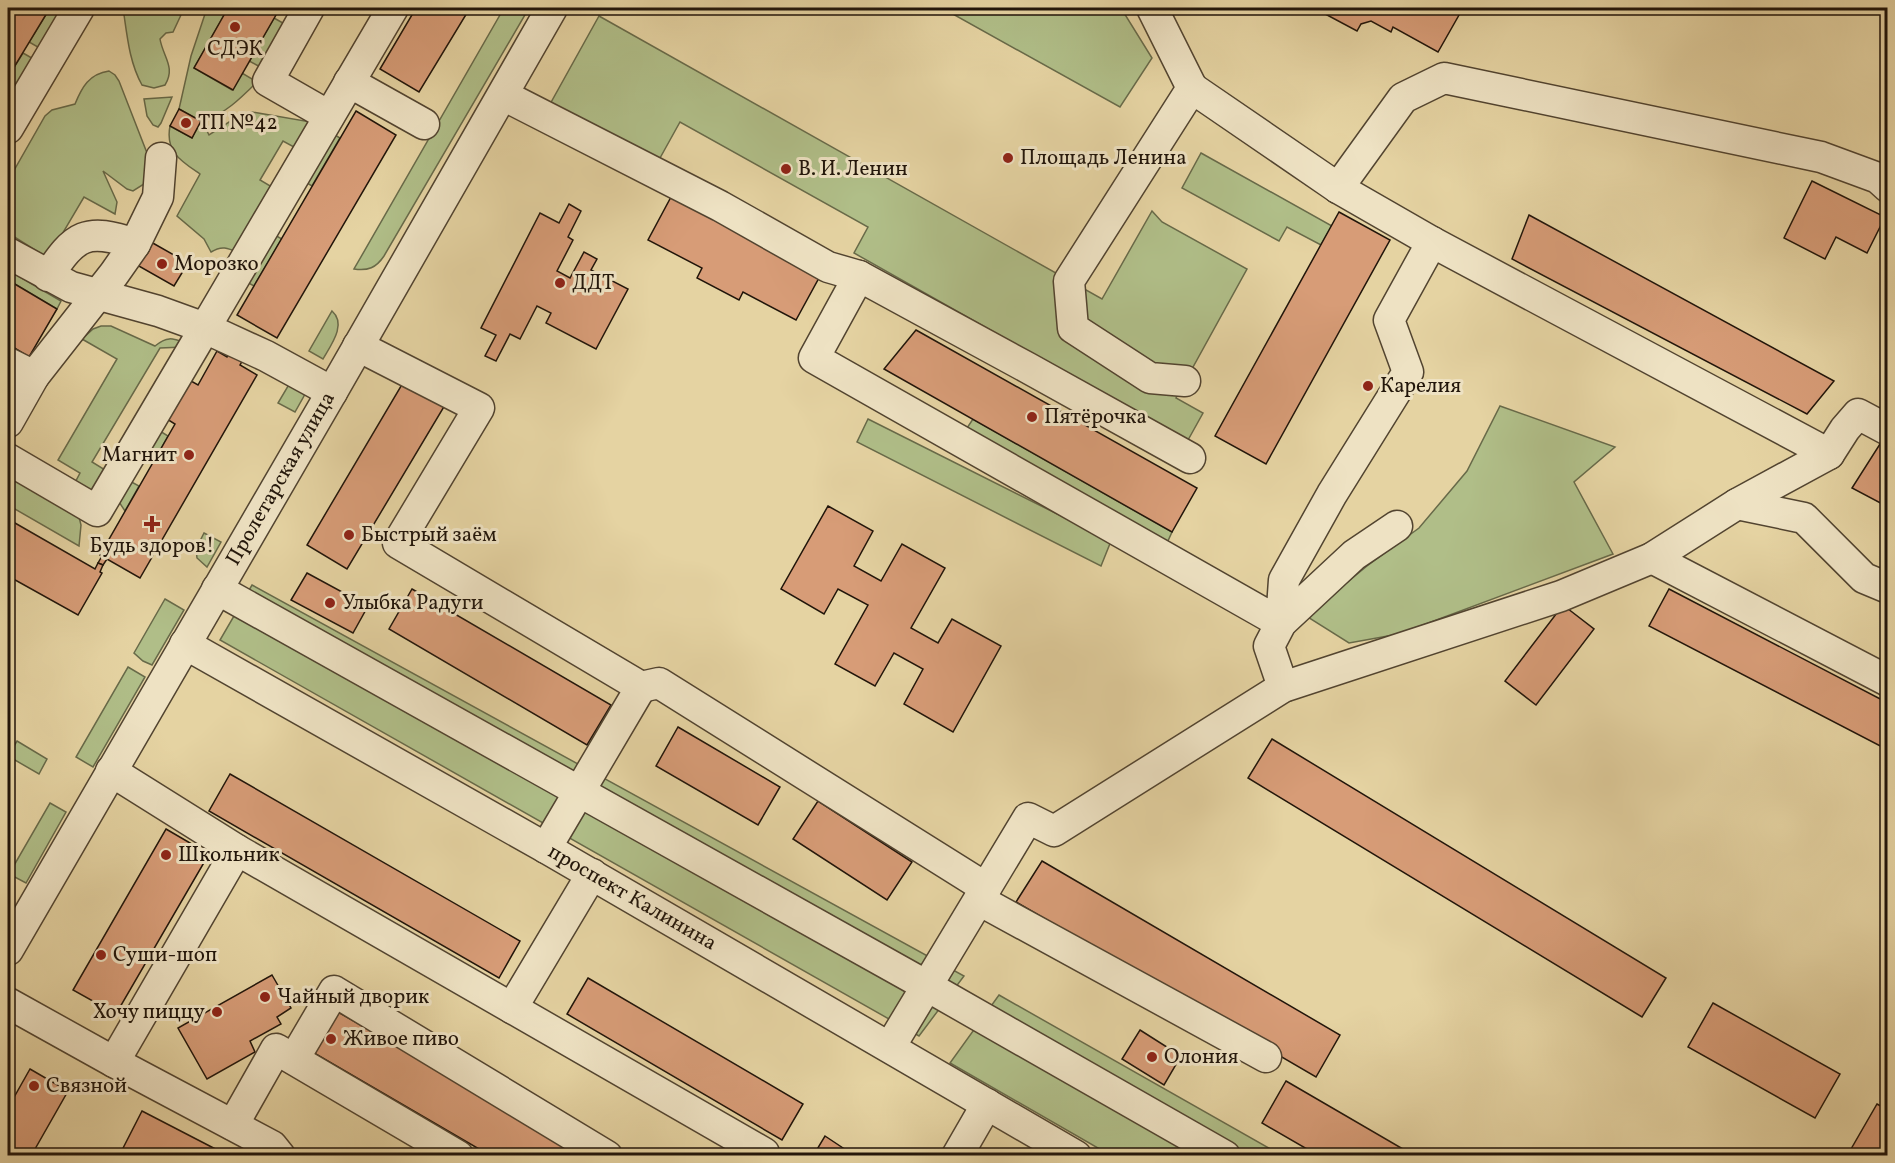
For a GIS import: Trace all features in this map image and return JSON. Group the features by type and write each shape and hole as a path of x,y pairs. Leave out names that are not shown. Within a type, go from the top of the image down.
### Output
{"street":[{"path":"8,128 79,8"},
{"path":"309,8 268,81 329,116"},
{"path":"8,459 97,511 393,8"},
{"name":"Пролетарская улица","path":"8,950 18,908 111,771 552,8"},
{"path":"1152,8 1192,88 1338,188 1432,242 1829,454"},
{"path":"1338,188 1403,98 1434,72 1821,157 1878,178 1887,187"},
{"path":"349,82 424,124"},
{"path":"1185,381 1150,378 1073,328 1069,280 1192,88"},
{"path":"503,95 720,206 828,267 859,276 1190,458"},
{"path":"8,421 20,369 98,295 135,244 158,197 161,158"},
{"path":"48,276 69,247 87,236 109,236 135,244"},
{"path":"1281,622 1284,580 1332,494 1408,372 1389,320 1432,242"},
{"path":"8,253 71,287 158,311 205,328 266,356 332,392"},
{"path":"859,276 814,358 1281,622"},
{"path":"358,346 479,408 398,543 641,687 659,683 982,894 1266,1057"},
{"path":"890,1047 1028,818 1054,831 1283,687 1561,596 1652,558 1737,504 1829,454 1858,414 1887,429"},
{"path":"1737,504 1804,518 1864,578 1887,588"},
{"path":"1283,687 1269,646 1281,622 1354,555 1397,526"},
{"path":"1652,558 1887,681"},
{"path":"217,589 1226,1155"},
{"name":"проспект Калинина","path":"185,644 592,874 1076,1155"},
{"path":"546,848 641,687"},
{"path":"111,771 237,850 764,1153 762,1155"},
{"path":"114,1062 237,850"},
{"path":"512,1008 592,874"},
{"path":"294,1059 334,991 607,1155"},
{"path":"8,1003 272,1146 280,1155"},
{"path":"233,1125 276,1049 458,1155"},
{"path":"957,1155 987,1104"}],"green space":[{"path":"50,8 68,8 43,50 29,42"},
{"path":"123,8 169,8 168,10 181,15 173,32 166,33 160,39 169,67 165,85 154,88 142,85 131,57"},
{"path":"207,8 228,8 194,68 232,90 242,73 257,82 225,110 202,121 209,135 240,115 252,112 311,122 303,152 283,141 260,180 277,190 239,253 225,248 211,252 204,239 177,216 200,174 181,160 172,149 170,126 192,138 201,121 179,109 191,56"},
{"path":"504,8 529,8 384,256 371,268 354,269"},
{"path":"942,8 1121,8 1152,58 1120,107"},
{"path":"599,16 1102,299 1152,211 1162,222 1247,269 1176,398 1203,413 1183,449 1040,358 854,253 868,227 680,122 655,167 549,106"},
{"path":"274,18 290,27 266,70 249,61"},
{"path":"23,53 37,61 8,101 8,66 13,69"},
{"path":"109,71 119,81 147,153 149,165 144,184 133,191 103,171 117,202 115,214 84,197 48,258 8,233 8,181 45,116 52,110 75,104 80,92 91,78"},
{"path":"172,97 161,123 158,127 153,125 147,116 144,99"},
{"path":"330,132 340,138 312,186 302,180"},
{"path":"1201,153 1332,226 1321,245 1287,227 1279,241 1182,188"},
{"path":"271,233 282,239 254,286 243,280"},
{"path":"8,270 61,301 57,309 8,280"},
{"path":"332,311 336,316 338,328 323,359 309,351"},
{"path":"111,326 155,346 170,339 186,343 184,347 160,348 92,462 110,473 95,495 70,492 80,473 58,460 117,359 82,339 93,329"},
{"path":"291,381 305,390 295,412 278,403"},
{"path":"1500,406 1615,447 1574,482 1613,554 1399,634 1349,643 1306,616 1367,566 1419,528 1467,471"},
{"path":"868,419 1111,541 1101,566 857,442"},
{"path":"973,419 1172,532 1167,543 965,431"},
{"path":"155,428 168,436 153,463 139,455"},
{"path":"8,471 79,517 81,525 79,546 8,505"},
{"path":"126,479 139,486 125,511 119,502"},
{"path":"204,533 221,542 207,567 197,558 196,549"},
{"path":"252,585 964,976 919,1036 220,640"},
{"path":"165,599 184,610 152,665 134,653"},
{"path":"128,667 145,677 93,767 76,757"},
{"path":"17,741 47,759 39,774 8,756"},
{"path":"50,803 66,812 26,883 9,874"},
{"path":"999,995 1281,1155 1110,1155 950,1063"}],"building":[{"path":"8,8 50,8 13,69 8,66"},
{"path":"228,8 280,8 233,90 194,68"},
{"path":"416,8 470,8 419,92 380,69"},
{"path":"1314,8 1463,8 1438,52 1393,27 1391,32 1371,21 1361,24 1357,31"},
{"name":"ТП №42","path":"179,109 201,121 192,138 170,126"},
{"path":"356,111 396,135 277,338 237,315"},
{"path":"1812,181 1885,217 1867,253 1836,237 1825,259 1784,238"},
{"path":"671,197 820,276 796,320 743,292 739,300 697,278 702,268 648,240"},
{"name":"ДДТ","path":"569,204 581,211 568,237 573,240 557,271 570,278 584,252 597,259 591,270 628,289 596,349 546,323 551,313 537,306 520,339 510,334 496,361 485,356 496,335 481,328 540,213 559,223"},
{"path":"1339,212 1390,240 1266,464 1215,436"},
{"path":"1529,215 1834,381 1807,414 1512,259"},
{"name":"Морозко","path":"151,242 188,263 174,286 137,265"},
{"path":"8,280 57,309 29,357 8,344"},
{"path":"916,330 1197,488 1172,532 884,369"},
{"path":"231,350 244,358 240,365 257,375 140,578 107,559 103,565 98,563 102,556 100,555 175,424 162,416 184,377 198,385 217,351 227,357"},
{"path":"404,381 445,405 347,569 307,545"},
{"path":"1880,444 1888,448 1888,507 1852,488"},
{"path":"828,506 873,531 854,566 881,581 902,544 945,568 911,628 938,643 952,619 1001,646 953,732 904,704 923,669 894,653 875,686 835,664 868,605 838,589 824,614 781,589"},
{"path":"8,519 95,569 98,563 103,565 100,572 102,573 78,615 8,576"},
{"name":"Улыбка Радуги","path":"307,573 368,606 353,633 291,600"},
{"path":"412,589 611,705 587,745 389,629"},
{"path":"1669,589 1888,703 1888,750 1649,626"},
{"path":"1563,605 1594,629 1536,705 1505,681"},
{"path":"678,727 780,787 758,825 656,766"},
{"path":"1272,739 1666,978 1642,1017 1248,778"},
{"path":"230,774 520,941 499,978 209,811"},
{"path":"818,801 912,862 887,900 793,839"},
{"path":"166,829 209,854 116,1014 73,990"},
{"path":"1042,861 1340,1035 1316,1077 1016,902"},
{"path":"272,975 291,1008 277,1017 281,1024 250,1041 255,1052 207,1079 178,1028"},
{"path":"588,978 803,1104 782,1140 567,1014"},
{"path":"1713,1003 1840,1074 1815,1118 1688,1047"},
{"path":"338,1012 576,1149 573,1156 491,1156 314,1053"},
{"name":"Олония","path":"1140,1030 1181,1056 1164,1085 1122,1059"},
{"path":"30,1069 68,1091 31,1156 8,1156 8,1108"},
{"path":"1286,1081 1415,1156 1319,1156 1262,1123"},
{"path":"1877,1104 1888,1110 1888,1156 1847,1156"},
{"path":"142,1111 229,1156 119,1156"},
{"path":"825,1136 855,1156 813,1156"}],"place":[{"name":"СДЭК","path":"235,27"},
{"name":"ТП №42","path":"186,123"},
{"name":"Площадь Ленина","path":"1008,158"},
{"name":"В. И. Ленин","path":"786,169"},
{"name":"Морозко","path":"162,264"},
{"name":"ДДТ","path":"560,283"},
{"name":"Карелия","path":"1368,386"},
{"name":"Пятёрочка","path":"1032,417"},
{"name":"Магнит","path":"189,455"},
{"name":"Будь здоров!","path":"152,524"},
{"name":"Быстрый заём","path":"349,535"},
{"name":"Улыбка Радуги","path":"330,603"},
{"name":"Школьник","path":"166,855"},
{"name":"Суши-шоп","path":"101,955"},
{"name":"Чайный дворик","path":"265,997"},
{"name":"Хочу пиццу","path":"217,1012"},
{"name":"Живое пиво","path":"331,1039"},
{"name":"Олония","path":"1152,1057"},
{"name":"Связной","path":"34,1086"}]}
